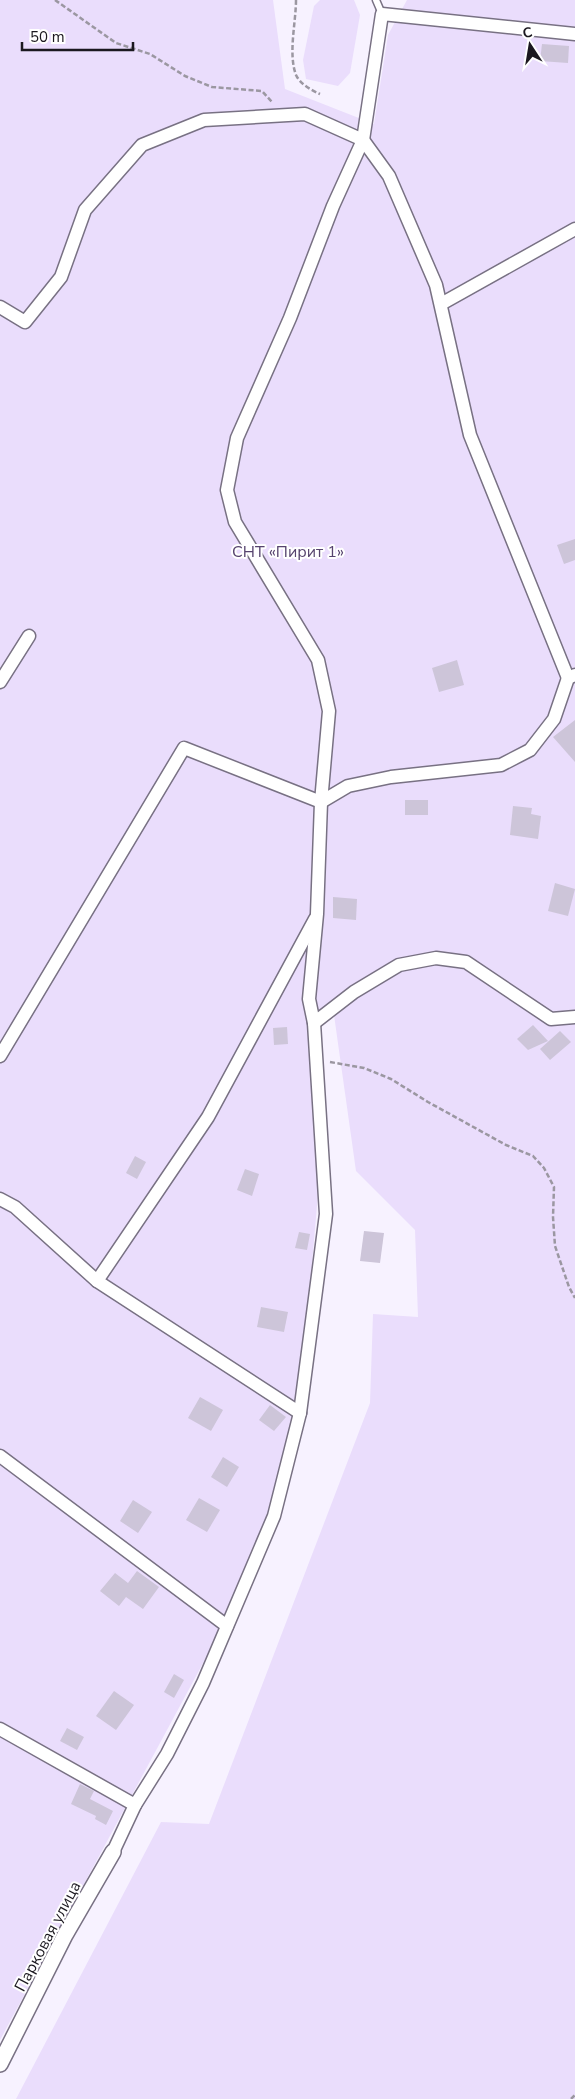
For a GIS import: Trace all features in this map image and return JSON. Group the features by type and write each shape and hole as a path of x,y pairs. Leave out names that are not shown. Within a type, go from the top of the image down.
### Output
{"street":[{"path":"113,1852 135,1805 167,1754 203,1683 274,1516 300,1413 326,1214 314,1023 308,999 318,914 321,802 329,711 318,660 236,522 227,490 237,438 290,318 333,206 363,140 382,14 575,34"},
{"path":"0,307 25,322 61,278 85,210 142,145 204,120 305,114 363,140 389,176 436,285 470,435 571,677 554,718 530,750 501,764 391,776 348,786 321,802"},
{"path":"441,304 575,229"},
{"path":"0,682 29,636"},
{"path":"0,1056 184,748 321,802"},
{"path":"97,1281 208,1117 318,914"},
{"path":"314,1023 354,992 399,965 436,958 466,962 552,1019 575,1017"},
{"path":"0,1199 15,1207 97,1281 300,1413"},
{"path":"0,1456 227,1626"},
{"path":"0,1729 135,1805"},
{"name":"Парковая улица","path":"0,2064 65,1935 113,1852"}],"lane":[{"path":"376,0 382,14"}],"path":[{"path":"55,0 116,43 150,54 184,76 212,87 262,91 283,115"},
{"path":"296,0 296,20 292,52 296,76 307,88 320,94"},
{"path":"316,1062 334,1061 364,1068 391,1078 428,1102 506,1145 533,1156 544,1168 554,1187 553,1217 555,1246 575,1298"},
{"path":"570,2099 575,2095"}],"green space":[{"name":"СНТ «Пирит 1»","path":"0,0 273,0 285,89 374,124 388,35 407,0 575,0 575,2099 16,2099 161,1822 209,1824 370,1403 373,1314 418,1317 415,1230 356,1171 334,1015 311,1023 319,1182 301,1392 269,1520 216,1639 0,2040"},
{"path":"320,0 354,0 360,15 350,73 338,86 306,79 303,60 314,6"}],"building":[{"path":"542,44 569,46 568,63 540,61"},
{"path":"575,539 575,560 564,564 557,545"},
{"path":"457,660 464,685 439,692 432,668"},
{"path":"575,720 575,762 553,737"},
{"path":"405,800 428,800 428,815 405,815"},
{"path":"513,806 532,808 531,814 541,816 538,839 510,835"},
{"path":"555,883 575,889 568,916 548,911"},
{"path":"333,897 357,899 356,920 333,918"},
{"path":"533,1025 548,1041 528,1050 517,1039"},
{"path":"287,1027 288,1044 274,1045 273,1028"},
{"path":"560,1031 571,1042 550,1060 540,1049"},
{"path":"135,1156 146,1162 137,1179 126,1173"},
{"path":"245,1169 259,1174 252,1196 237,1190"},
{"path":"364,1231 384,1233 380,1263 360,1261"},
{"path":"299,1232 310,1234 307,1250 295,1248"},
{"path":"261,1307 288,1312 284,1332 257,1327"},
{"path":"200,1397 223,1410 211,1431 188,1418"},
{"path":"270,1405 286,1417 274,1431 259,1420"},
{"path":"223,1457 239,1467 227,1487 211,1477"},
{"path":"199,1498 220,1510 207,1532 186,1520"},
{"path":"133,1500 152,1512 138,1533 120,1521"},
{"path":"137,1571 159,1587 143,1609 126,1597 119,1606 100,1591 115,1573 128,1583"},
{"path":"174,1674 184,1680 174,1698 164,1692"},
{"path":"114,1691 134,1705 116,1730 96,1716"},
{"path":"67,1728 84,1737 77,1750 60,1741"},
{"path":"80,1784 94,1791 90,1799 113,1811 106,1825 95,1819 96,1816 71,1804"}]}
